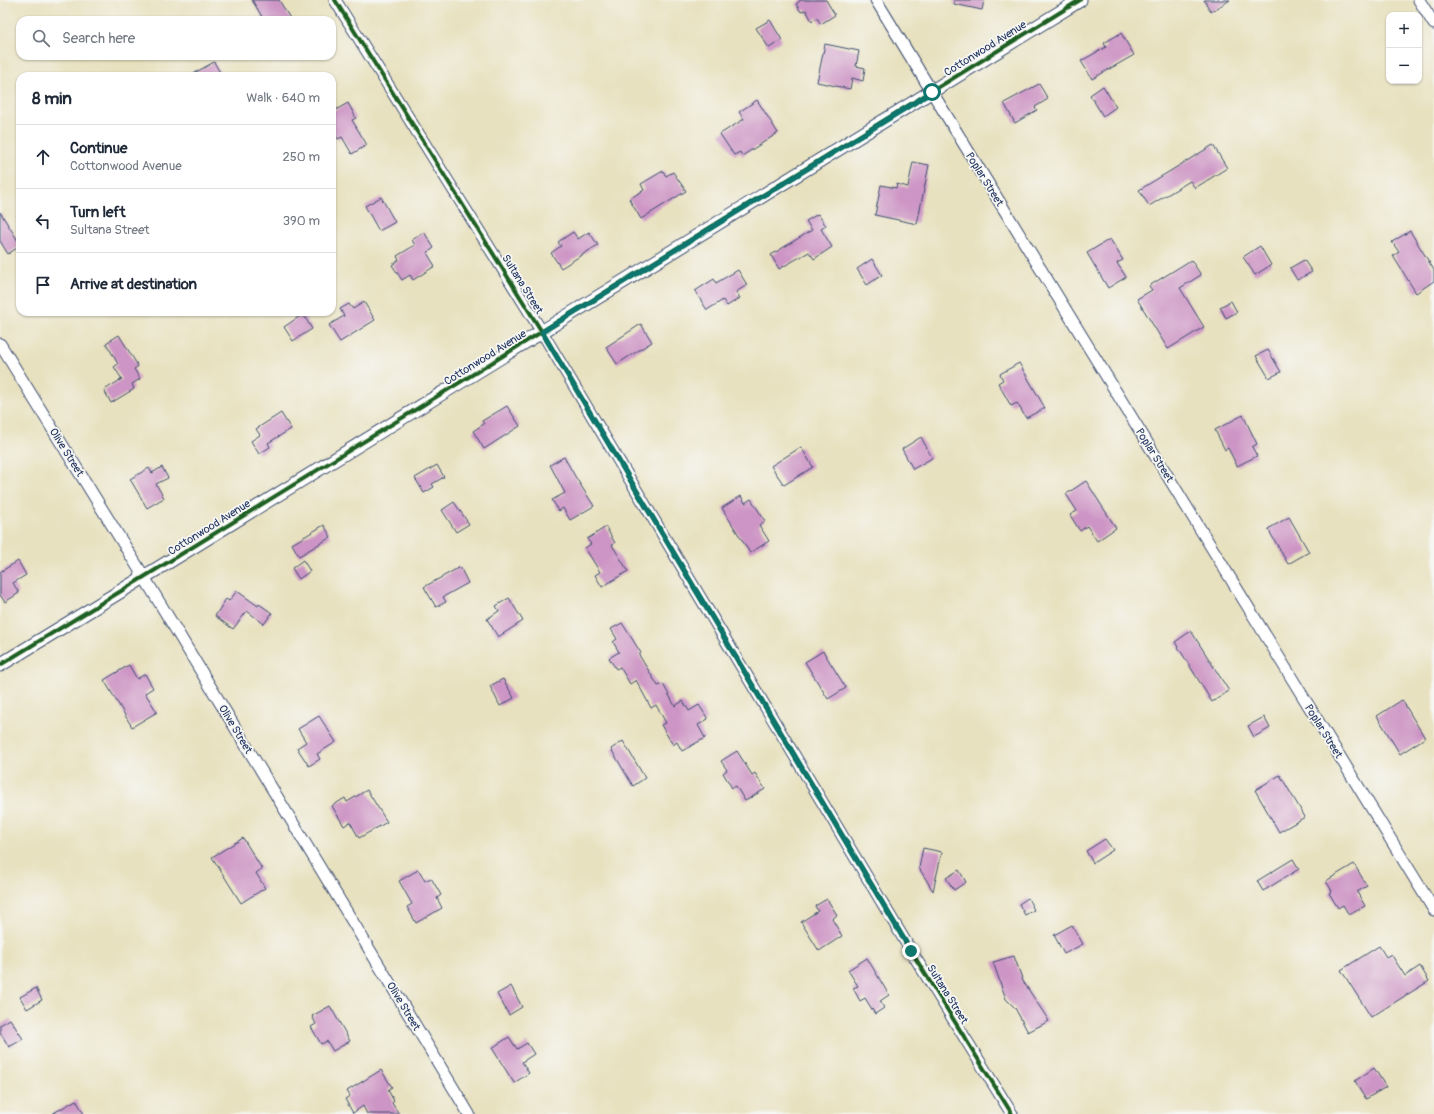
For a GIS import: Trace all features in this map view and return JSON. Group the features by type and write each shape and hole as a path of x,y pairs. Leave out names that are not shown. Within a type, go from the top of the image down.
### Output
{"street":[{"name":"Sultana Street","path":"335,0 542,332 907,944 1012,1114"},
{"name":"Poplar Street","path":"876,0 1434,910"},
{"name":"Cottonwood Avenue","path":"0,665 144,578 1080,0"},
{"path":"1419,0 1434,24"},
{"name":"Olive Street","path":"0,344 144,578 469,1114"}],"building":[{"path":"252,0 279,0 289,16 262,16"},
{"path":"800,0 826,0 835,15 821,24 817,18 812,21 806,10 801,12 796,4"},
{"path":"954,0 984,0 982,10 954,4"},
{"path":"1204,0 1230,0 1211,12"},
{"path":"770,20 782,40 769,48 756,28"},
{"path":"1121,33 1134,55 1092,79 1081,61 1106,47 1104,43"},
{"path":"825,44 859,51 856,66 865,68 863,81 852,78 850,89 817,82"},
{"path":"214,62 220,72 196,72"},
{"path":"1039,84 1048,99 1035,107 1037,110 1015,123 1004,103"},
{"path":"1103,86 1116,107 1103,116 1090,95"},
{"path":"757,100 778,133 742,156 740,152 734,155 720,134 744,119 739,112"},
{"path":"348,103 356,118 352,120 367,145 352,154 342,137 338,139 336,136 336,110"},
{"path":"1213,145 1227,168 1195,188 1190,181 1149,206 1139,190"},
{"path":"913,162 929,165 917,224 875,215 881,185 896,188 897,184 908,187"},
{"path":"663,171 666,176 673,172 686,191 641,219 629,199 644,190 641,184"},
{"path":"381,197 395,222 379,231 365,206"},
{"path":"0,212 16,238 16,249 8,254 0,241"},
{"path":"818,214 826,226 821,229 832,247 814,259 809,252 779,269 771,255 812,230 806,221"},
{"path":"1410,231 1434,270 1434,281 1416,293 1393,256 1399,252 1392,242"},
{"path":"424,232 434,248 427,253 435,266 413,280 410,275 402,280 392,265 399,260 397,256 415,245 412,240"},
{"path":"573,232 578,239 589,232 598,245 561,268 551,253 561,246 558,242"},
{"path":"1110,239 1123,260 1117,263 1126,277 1108,288 1087,253"},
{"path":"1260,246 1271,265 1255,275 1243,257"},
{"path":"872,259 882,275 867,285 857,269"},
{"path":"1191,260 1201,275 1180,288 1204,327 1168,349 1137,299 1152,290 1149,286"},
{"path":"1304,260 1312,272 1297,280 1290,268"},
{"path":"738,270 747,285 736,292 740,298 727,306 723,300 707,310 695,291 714,279 716,283"},
{"path":"1231,301 1237,312 1226,318 1220,307"},
{"path":"364,302 375,320 340,342 329,325 344,316 340,309 349,304 353,309"},
{"path":"300,316 304,316 312,329 293,341 284,327"},
{"path":"641,324 652,342 617,364 606,347"},
{"path":"119,335 138,366 134,369 140,379 132,384 134,389 111,403 104,390 122,379 114,367 118,364 106,343"},
{"path":"1268,350 1281,372 1269,378 1256,356"},
{"path":"1019,363 1045,408 1026,418 1017,403 1011,406 998,383 1003,380 1000,374"},
{"path":"507,406 520,426 484,449 473,431 484,424 482,421"},
{"path":"281,413 291,429 268,443 270,447 259,454 251,441 260,435 256,429"},
{"path":"1243,415 1257,444 1252,447 1257,456 1237,466 1228,448 1225,450 1215,430"},
{"path":"921,437 932,458 913,469 902,449"},
{"path":"801,447 813,467 784,485 771,466"},
{"path":"564,457 594,506 570,520 563,508 559,511 552,500 565,493 550,465"},
{"path":"437,465 444,477 432,484 434,487 424,493 415,478"},
{"path":"162,467 168,478 156,484 164,498 147,508 130,479 149,468 152,473"},
{"path":"1086,481 1116,528 1097,541 1087,526 1080,531 1070,515 1077,511 1066,494"},
{"path":"741,496 745,503 751,499 765,521 759,525 769,541 750,553 722,508"},
{"path":"454,502 469,524 456,532 442,510"},
{"path":"1289,517 1309,552 1288,564 1268,529"},
{"path":"324,525 331,537 299,556 292,544"},
{"path":"606,527 615,543 612,545 628,571 602,587 595,575 600,572 585,548 591,544 587,539"},
{"path":"303,560 310,571 299,579 292,568"},
{"path":"18,561 26,575 13,583 19,593 5,602 0,595 0,572"},
{"path":"460,567 468,583 443,597 446,602 436,607 424,587"},
{"path":"237,591 258,606 259,604 272,613 264,624 247,611 233,629 215,616 226,599 229,601"},
{"path":"509,598 523,621 498,637 487,619 499,611 496,606"},
{"path":"622,623 641,653 639,655 658,686 663,684 675,706 683,701 689,711 699,705 708,719 698,725 705,738 682,751 677,742 673,745 661,725 666,723 656,705 651,708 636,680 630,684 620,667 616,669 609,658 619,652 613,642 617,639 611,629"},
{"path":"1191,631 1229,691 1212,702 1175,642"},
{"path":"823,651 846,688 828,699 805,662"},
{"path":"129,665 137,679 145,674 153,688 145,693 157,712 132,727 104,680"},
{"path":"503,679 514,698 500,706 490,686"},
{"path":"1402,700 1425,738 1400,754 1377,716"},
{"path":"319,716 336,742 317,754 320,759 309,766 297,748 306,742 298,729"},
{"path":"1264,717 1270,728 1254,737 1248,726"},
{"path":"623,741 645,778 633,786 611,749"},
{"path":"737,751 752,775 755,773 765,789 745,801 736,786 732,788 723,773 727,770 721,761"},
{"path":"1280,775 1305,817 1279,832 1255,790"},
{"path":"367,790 387,822 359,838 350,822 344,826 332,806 345,798 347,802"},
{"path":"243,838 262,869 256,873 265,888 241,903 212,857"},
{"path":"1105,839 1113,850 1093,863 1086,851"},
{"path":"923,848 942,852 933,891 919,868"},
{"path":"1293,859 1299,869 1263,891 1257,881"},
{"path":"1354,864 1367,886 1357,892 1365,906 1349,915 1343,905 1338,908 1329,893 1332,891 1326,881"},
{"path":"418,870 425,881 431,878 441,895 437,898 442,908 416,923 407,907 412,904 399,881"},
{"path":"959,870 966,882 954,890 946,878"},
{"path":"1028,898 1034,910 1025,915 1019,904"},
{"path":"827,899 837,915 832,919 842,936 819,951 801,922 818,911 815,906"},
{"path":"1072,925 1083,944 1064,954 1054,935"},
{"path":"1379,946 1386,957 1391,954 1405,976 1420,966 1429,981 1371,1017 1341,970"},
{"path":"1014,956 1023,981 1049,1021 1028,1032 1015,1008 1006,999 993,962"},
{"path":"867,958 889,995 880,1001 884,1008 875,1014 865,998 860,1001 853,988 858,986 848,970"},
{"path":"511,986 522,1007 509,1015 497,994"},
{"path":"36,988 42,1000 27,1009 20,997"},
{"path":"330,1006 350,1041 333,1051 327,1041 321,1044 311,1027 316,1024 312,1016"},
{"path":"10,1019 23,1039 9,1047 0,1032 0,1025"},
{"path":"509,1037 517,1049 527,1043 534,1054 522,1062 529,1073 514,1083 492,1048"},
{"path":"1374,1068 1386,1087 1366,1099 1355,1081"},
{"path":"381,1070 392,1087 388,1090 394,1101 392,1103 399,1114 367,1114 363,1106 353,1113 345,1099 350,1096 347,1091"},
{"path":"76,1100 84,1114 52,1114"}],"cycle path":[{"path":"335,0 542,332 911,951 1012,1114"},
{"path":"0,665 1080,0"}],"route":[{"path":"911,951 542,332 932,92"}]}
